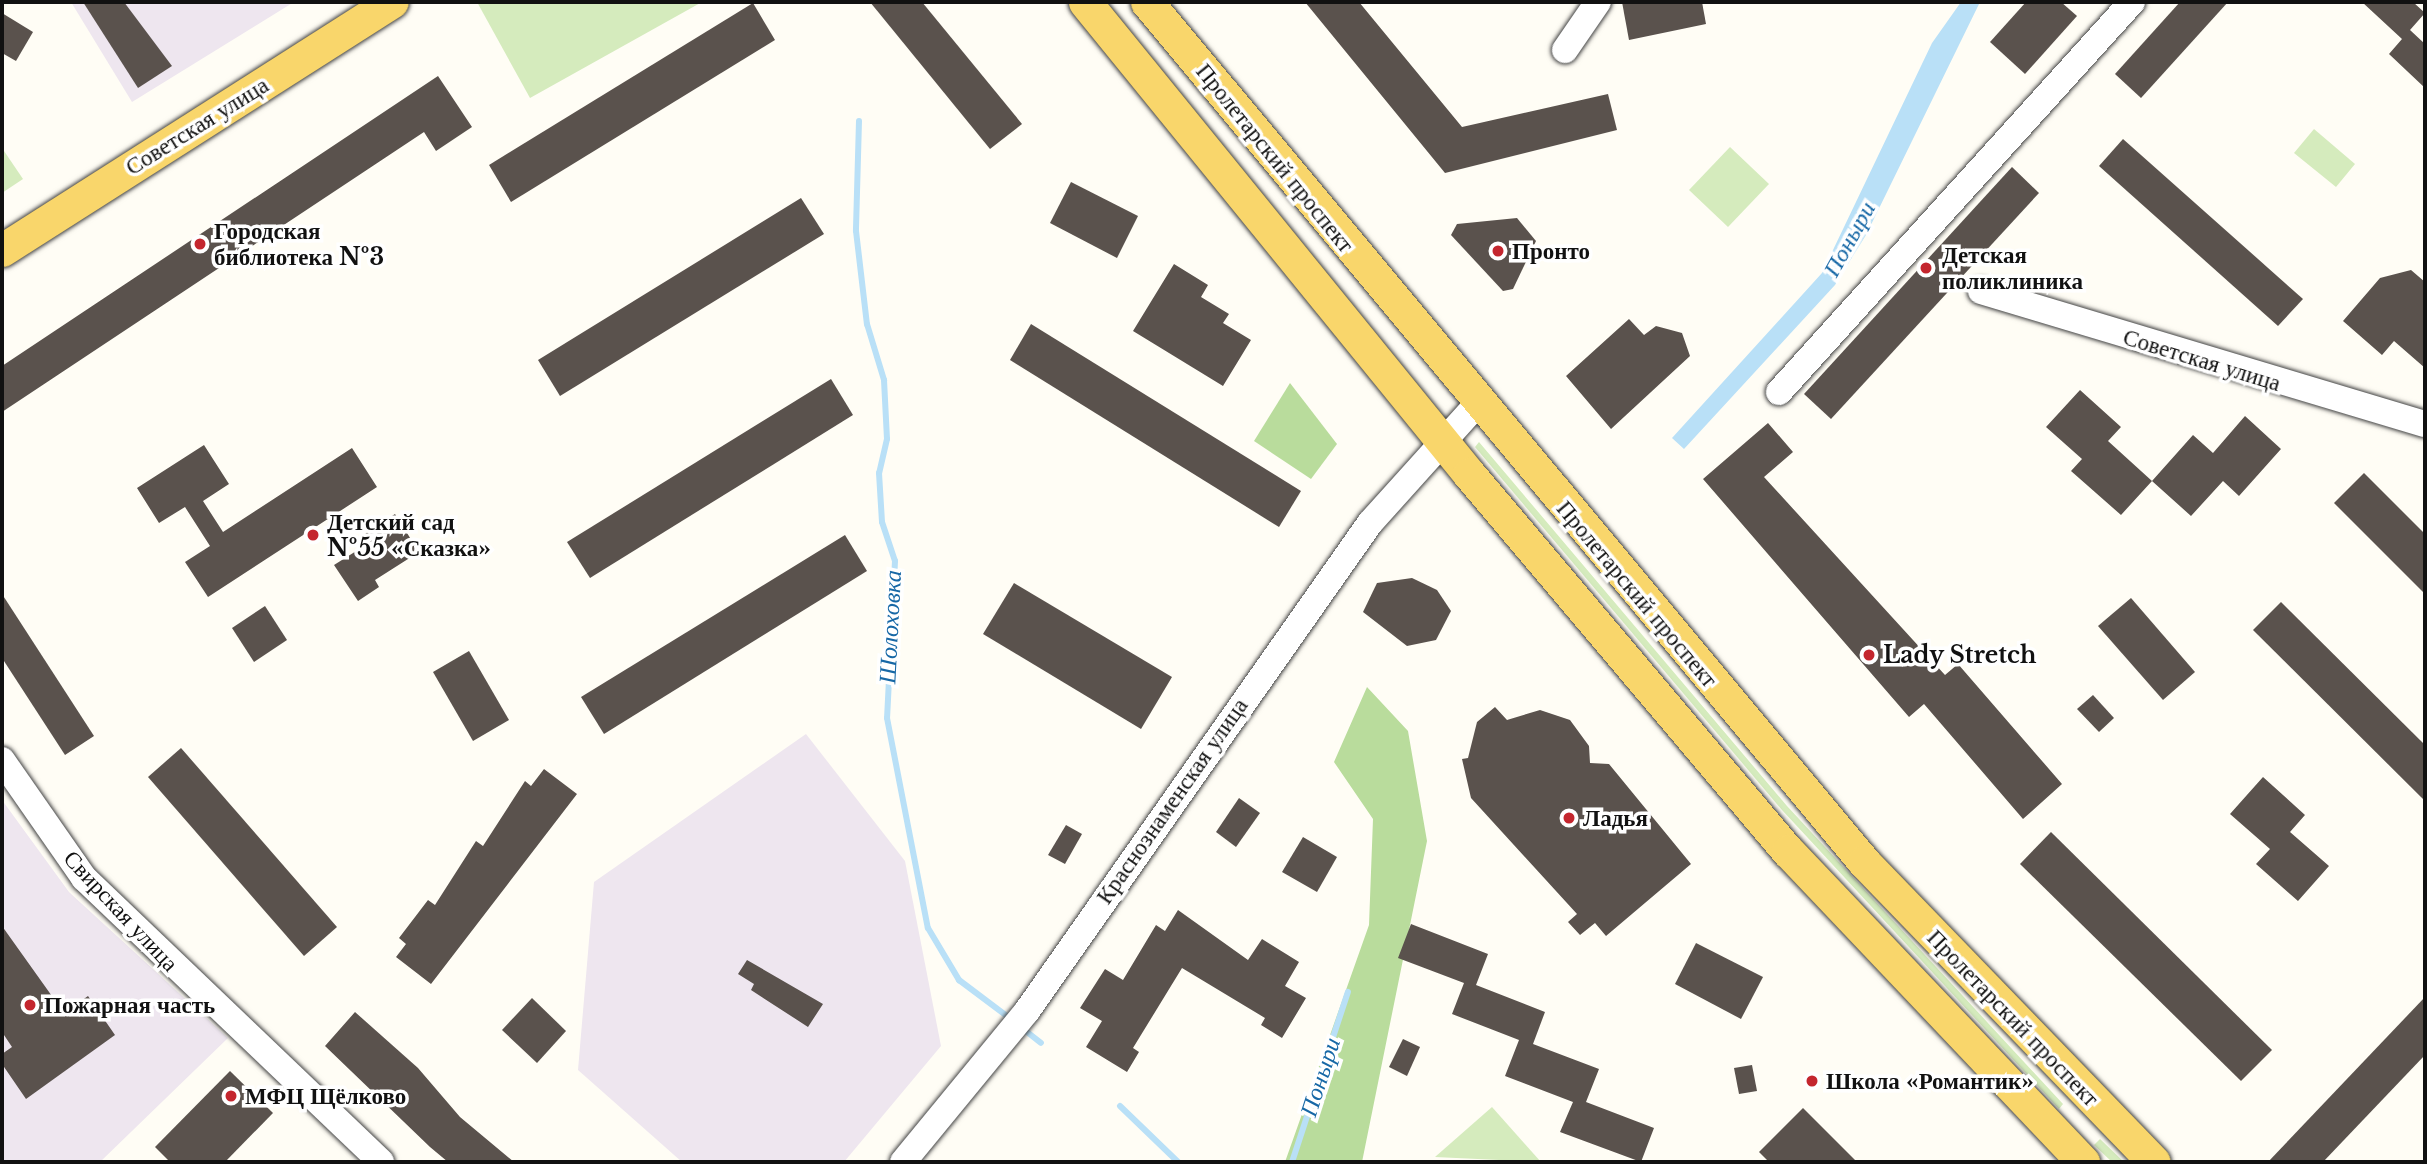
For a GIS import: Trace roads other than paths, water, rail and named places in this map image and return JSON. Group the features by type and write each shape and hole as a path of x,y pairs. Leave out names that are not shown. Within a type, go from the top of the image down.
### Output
{"main road":[{"name":"Советская улица","path":"2,250 392,2"},
{"path":"1086,2 1440,440 1788,850 2042,1122 2084,1162"},
{"name":"Пролетарский проспект","path":"1147,2 1476,404 1864,862 2078,1087 2154,1162"},
{"path":"2042,1122 2058,1125 2073,1118 2078,1087"}],"street":[{"path":"1565,50 1598,2"},
{"path":"1779,392 2132,2"},
{"name":"Советская улица","path":"1981,290 2425,424"},
{"name":"Краснознаменская улица","path":"903,1162 1027,1010 1307,607 1440,440 1476,404"},
{"name":"Свирская улица","path":"2,760 84,878 381,1162"}],"water":[{"path":"1961,2 1980,2 1866,235 1835,285 1684,449 1672,438 1822,273 1932,43"}],"waterway":[{"name":"Шолоховка","path":"859,121 856,231 867,324 884,380 887,439 879,473 882,522 895,561 887,718 928,928 959,980 1011,1019"},
{"name":"Поныри","path":"1292,1162 1348,992"},
{"name":"Шолоховка","path":"1022,1028 1041,1043"},
{"name":"Шолоховка","path":"1120,1106 1178,1162"}],"place":[{"name":"Городская библиотека №3","path":"200,244"},
{"name":"Пронто","path":"1498,251"},
{"name":"Детская поликлиника","path":"1926,268"},
{"name":"Детский сад №55 «Сказка»","path":"313,535"},
{"name":"Lady Stretch","path":"1869,655"},
{"name":"Ладья","path":"1569,818"},
{"name":"Пожарная часть","path":"30,1005"},
{"name":"Школа «Романтик»","path":"1812,1081"},
{"name":"МФЦ Щёлково","path":"231,1096"}]}
